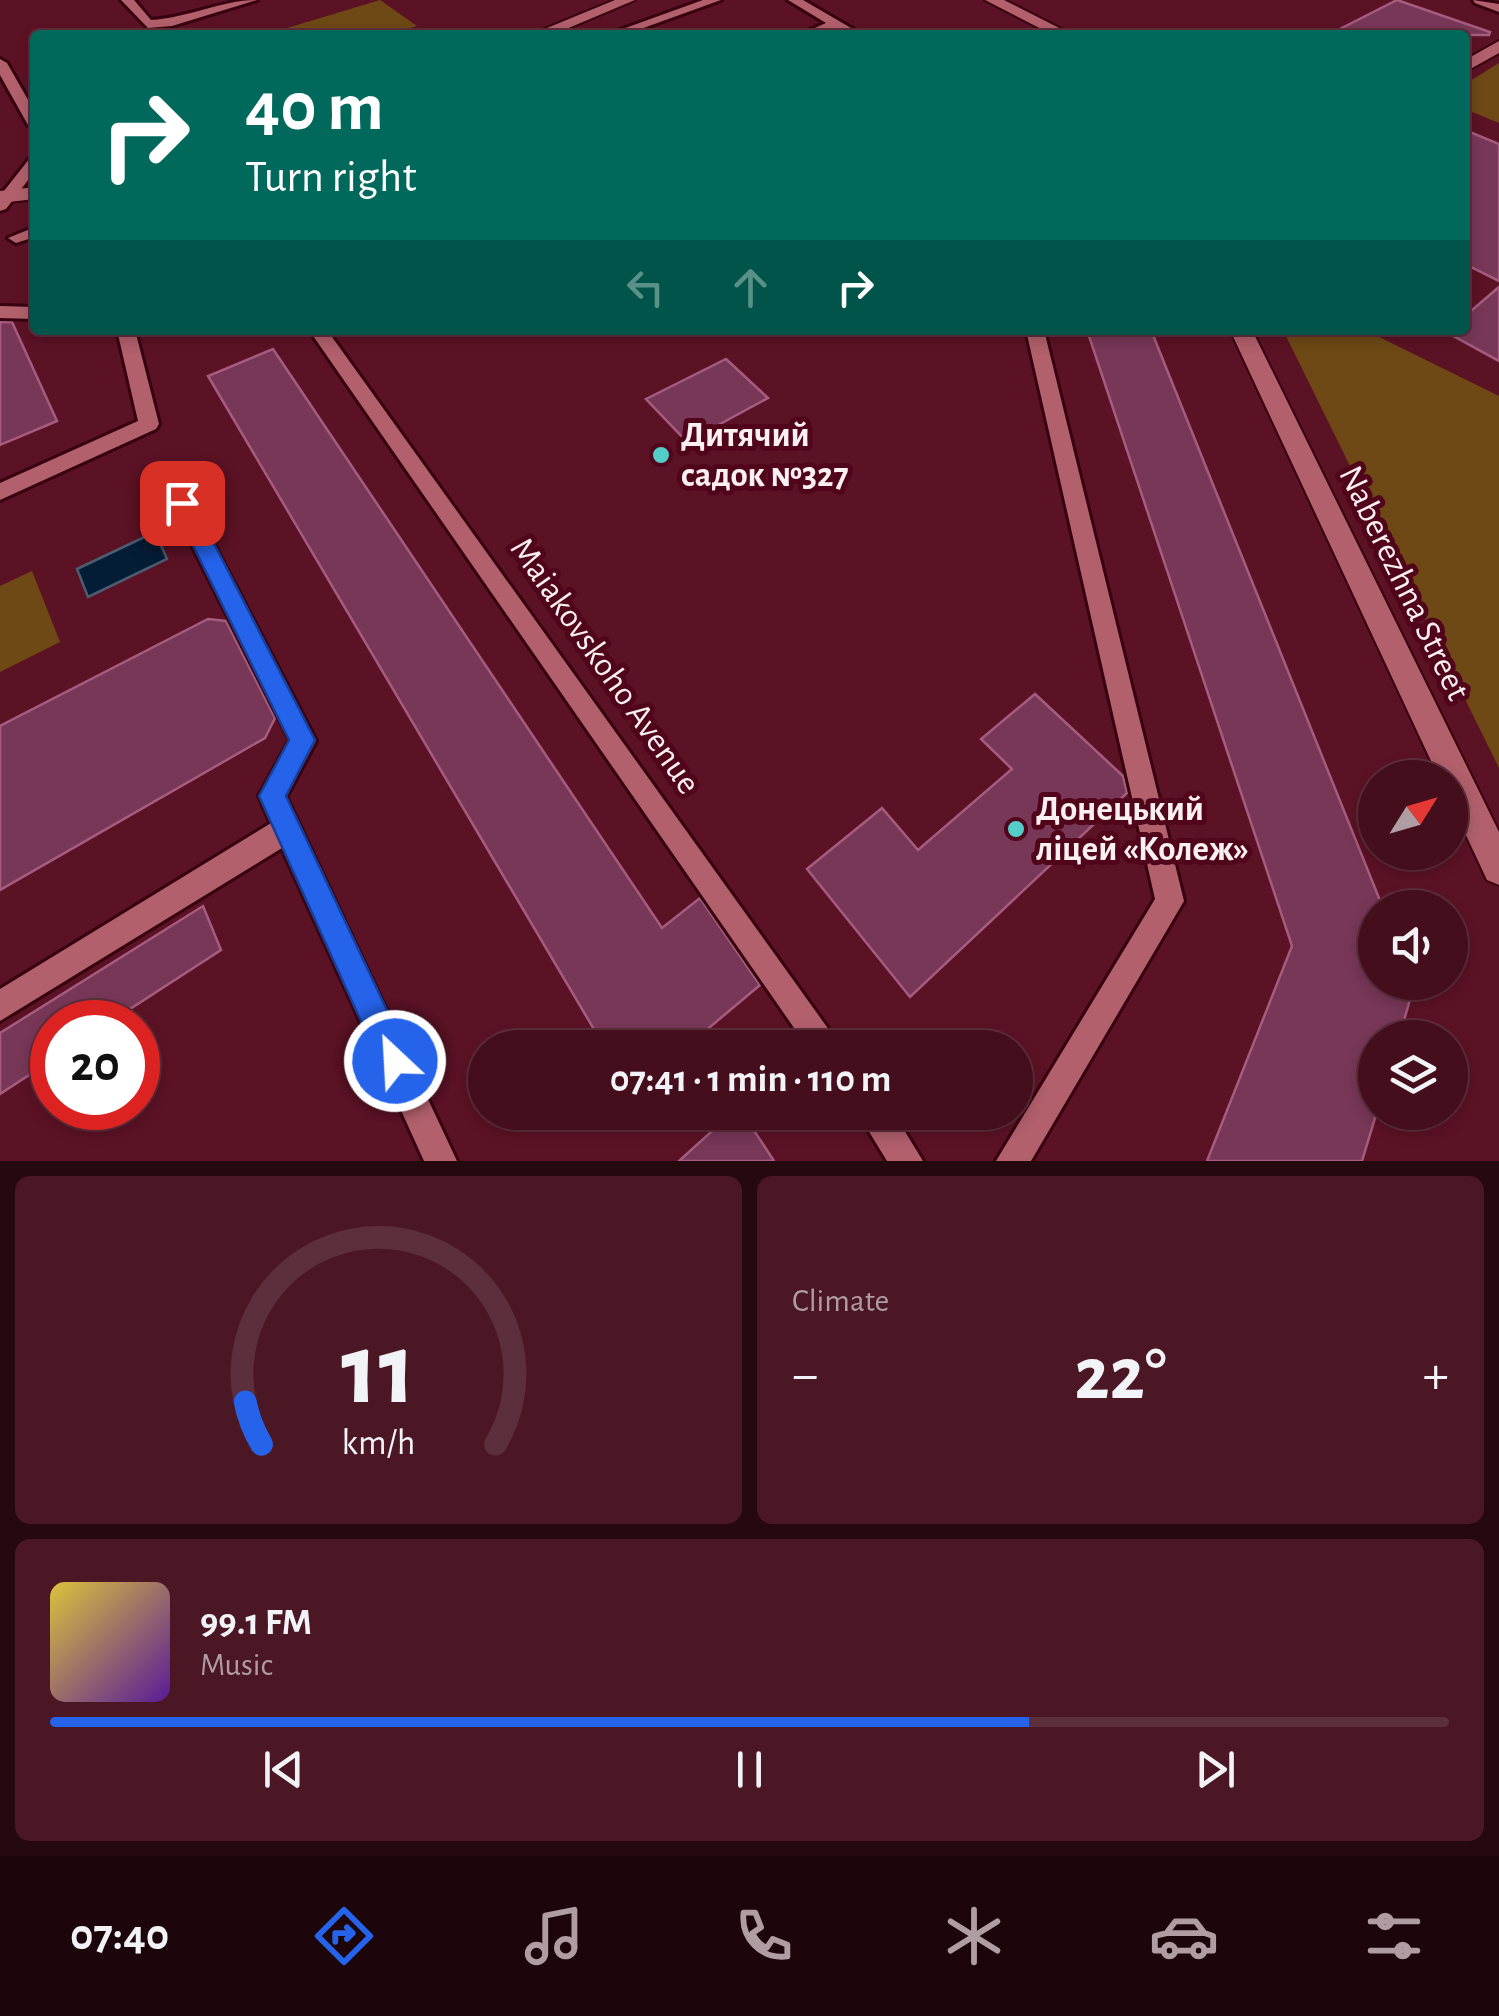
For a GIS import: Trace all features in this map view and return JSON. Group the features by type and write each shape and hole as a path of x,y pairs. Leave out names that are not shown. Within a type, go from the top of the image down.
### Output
{"street":[{"path":"551,30 628,0"},
{"path":"992,0 1055,30"},
{"path":"1470,64 1499,46"},
{"path":"3,199 30,194"},
{"name":"Naberezhna Street","path":"1244,335 1499,868"}],"lane":[{"path":"127,0 148,24 168,23 251,0"},
{"path":"627,30 715,0"},
{"path":"794,0 848,30"},
{"path":"1478,0 1499,8"},
{"path":"818,30 836,23"},
{"path":"0,64 30,116"},
{"path":"0,98 16,92"},
{"path":"3,199 30,167"},
{"path":"16,238 30,234"},
{"path":"0,312 30,314"},
{"path":"0,492 150,424 127,335"},
{"name":"Maiakovskoho Avenue","path":"322,335 814,1030"},
{"path":"1012,1161 1170,901 1036,335"},
{"path":"182,503 302,740 272,796 442,1161"},
{"path":"0,1006 287,829"},
{"path":"886,1130 908,1161"}],"shaded area":[{"path":"380,0 417,26 404,30 281,30"},
{"path":"1499,63 1499,123 1470,111 1470,81"},
{"path":"1285,335 1375,335 1499,396 1499,768"},
{"path":"32,571 60,642 0,672 0,586"}],"water":[{"path":"155,532 167,559 88,597 77,569"}],"building":[{"path":"1397,0 1490,32 1470,35 1470,30 1338,30"},
{"path":"1470,132 1499,144 1499,281 1470,266"},
{"path":"1499,287 1499,361 1451,335 1470,335 1470,312"},
{"path":"0,322 12,322 57,421 0,445"},
{"path":"1089,335 1153,335 1358,846 1358,870 1368,870 1376,890 1358,890 1358,1000 1410,1000 1404,1020 1358,1020 1358,1130 1371,1130 1362,1161 1207,1161 1292,946"},
{"path":"273,349 662,928 700,898 760,985 706,1030 594,1030 208,376"},
{"path":"726,359 768,398 687,442 646,399"},
{"path":"208,619 226,621 275,718 265,738 0,890 0,726"},
{"name":"Донецький ліцей «Колеж»","path":"1035,694 1123,776 1127,793 910,997 807,869 882,808 918,850 1012,769 981,739"},
{"path":"203,906 221,950 144,1000 53,1000"},
{"path":"30,1014 30,1074 0,1094 0,1033"},
{"path":"713,1130 754,1130 774,1161 679,1161"}],"place":[{"name":"Дитячий садок №327","path":"661,455"},
{"name":"Донецький ліцей «Колеж»","path":"1016,829"}],"route":[{"path":"182,503 302,740 272,796 395,1061"}]}
